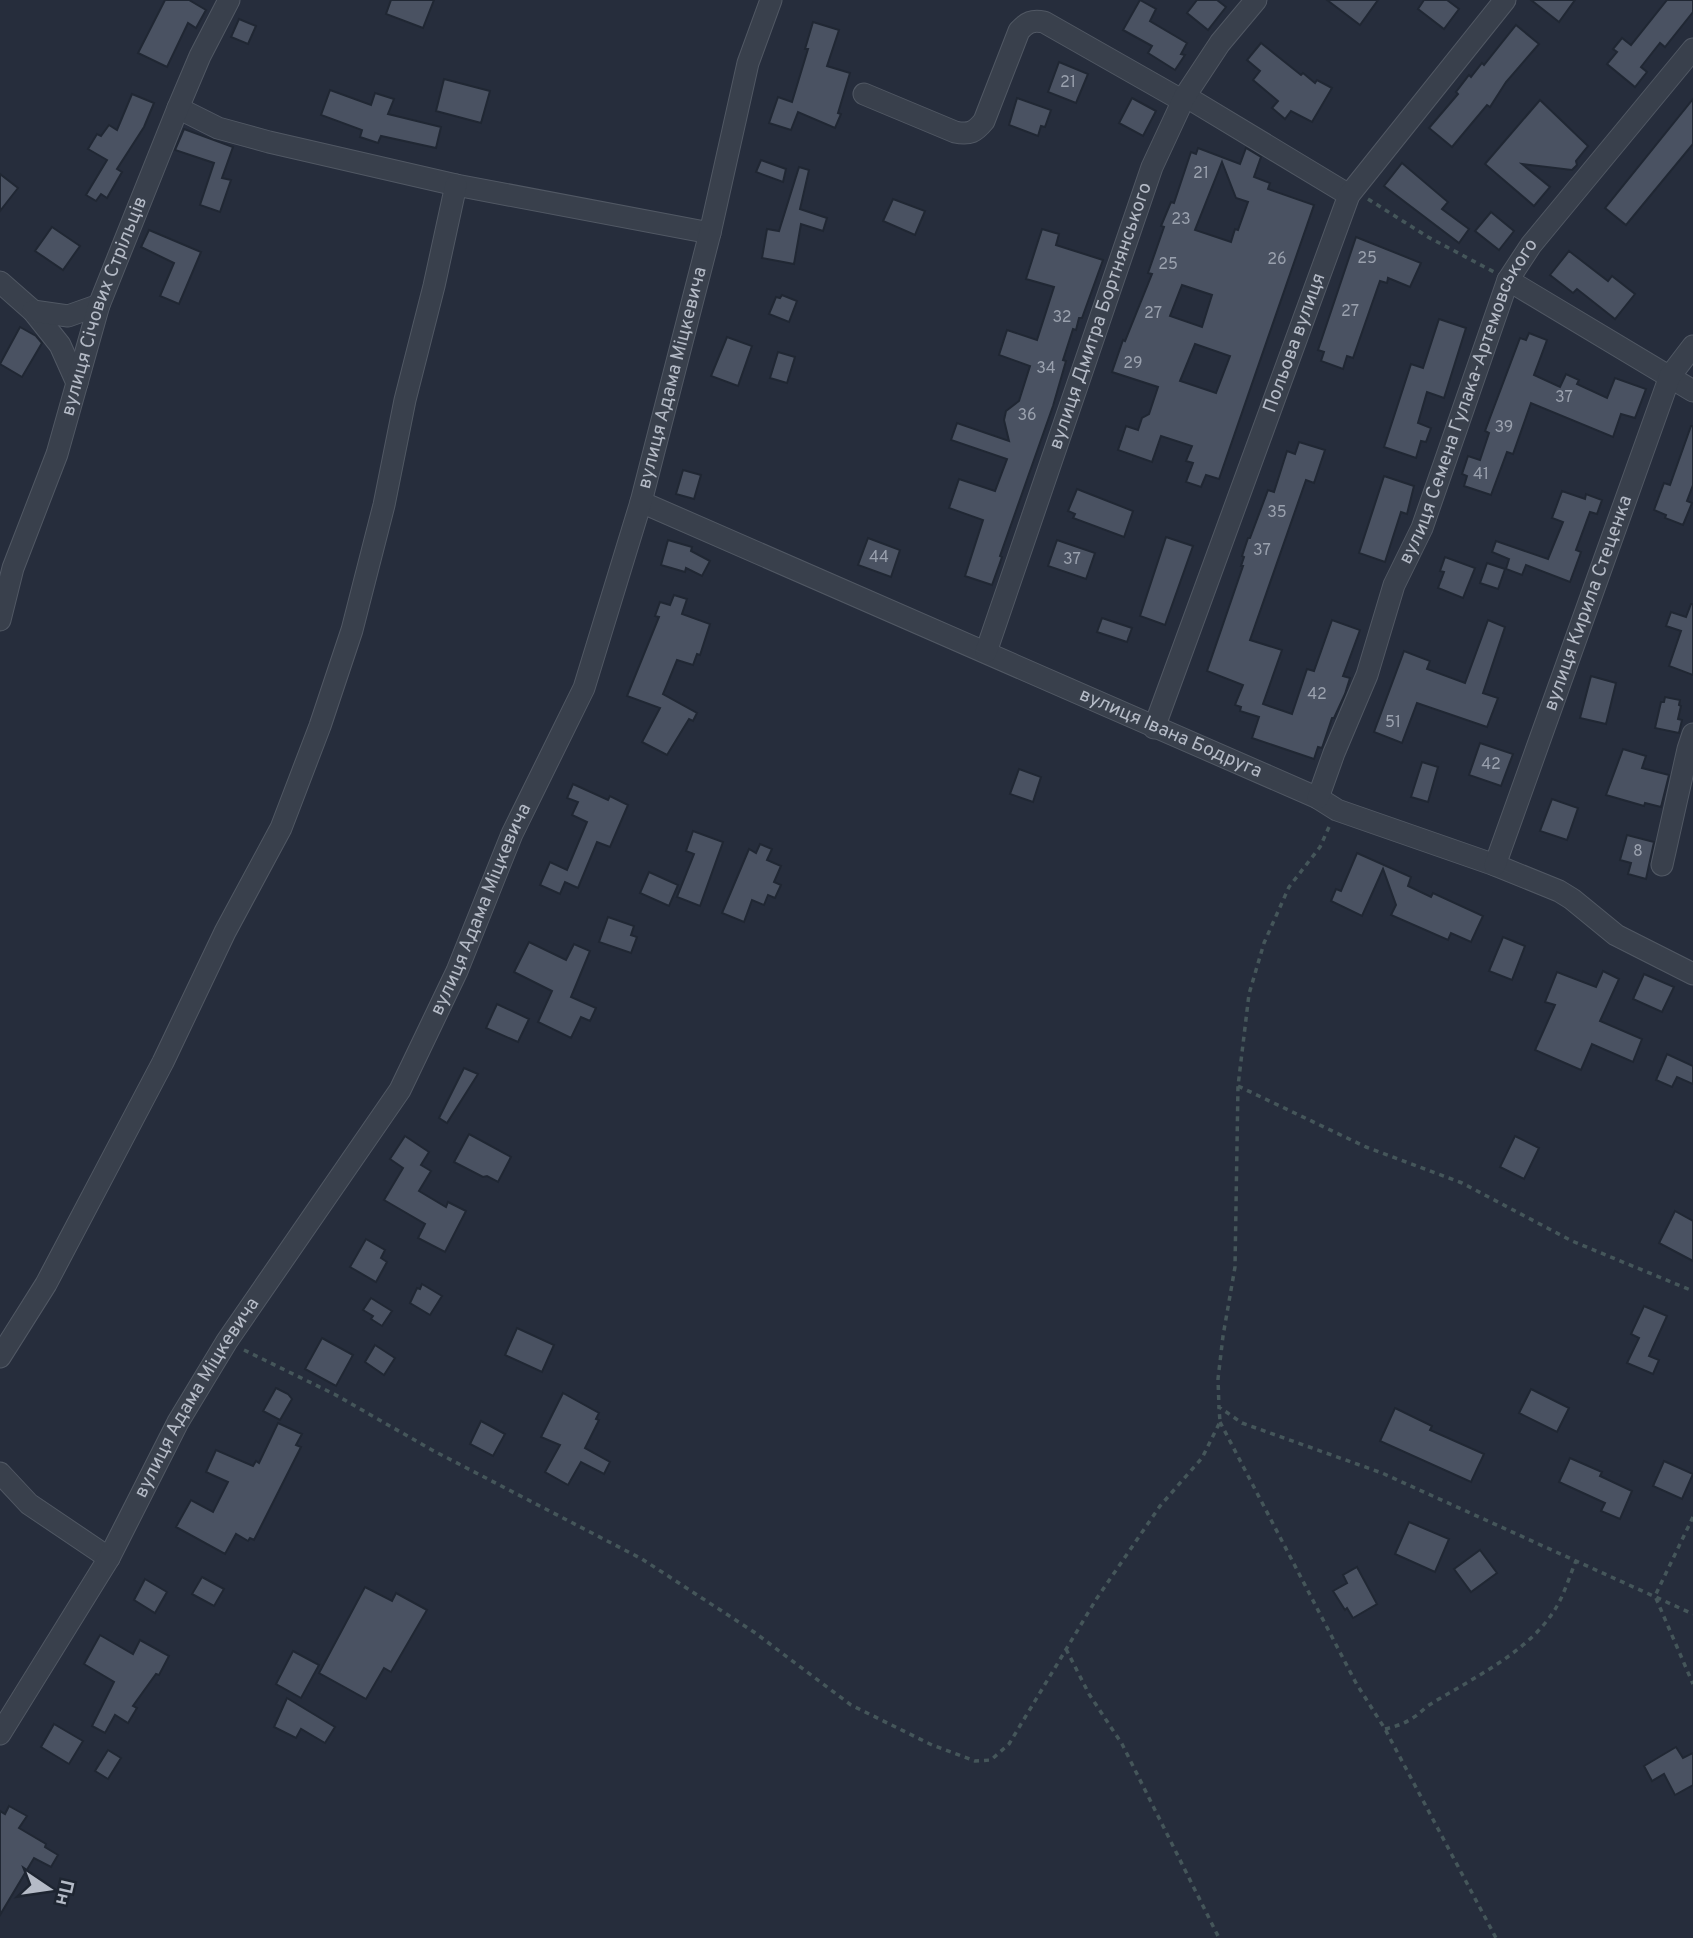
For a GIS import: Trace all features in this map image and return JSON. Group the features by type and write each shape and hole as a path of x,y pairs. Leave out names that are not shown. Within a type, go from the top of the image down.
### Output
{"street":[{"name":"вулиця Січових Стрільців","path":"0,620 13,568 57,454 99,305 200,56 229,0"},
{"name":"вулиця Адама Міцкевича","path":"0,1734 109,1558 178,1422 227,1341 400,1090 457,971 512,834 588,679 640,502 710,233 748,63 771,0"},
{"name":"вулиця Дмитра Бортнянського","path":"986,652 1152,167 1184,99 1220,43 1256,0"},
{"name":"Польова вулиця","path":"1154,728 1352,192 1505,0"},
{"path":"864,94 955,132 965,134 975,131 984,121 1019,31 1033,20 1044,22 1352,192"},
{"name":"вулиця Семена Гулака-Артемовського","path":"1318,798 1367,675 1394,585 1422,528 1508,280 1527,251 1693,49"},
{"path":"178,108 218,128 269,142 456,185 710,233"},
{"path":"0,1357 46,1284 163,1062 225,932 281,828 320,726 352,630 384,505 405,400 456,185"},
{"path":"1508,280 1693,391"},
{"path":"0,282 33,311 60,345 77,383"},
{"path":"33,311 68,316 99,305"},
{"name":"вулиця Кирила Стеценка","path":"1495,865 1670,376 1693,346"},
{"name":"вулиця Івана Бодруга","path":"640,502 1318,798 1337,810 1495,865 1568,896 1616,935 1693,974"},
{"path":"1662,865 1693,734"},
{"path":"0,1474 29,1504 109,1558"}],"path":[{"path":"1352,192 1508,280"},
{"path":"1337,810 1320,847 1289,887 1264,943 1249,994 1238,1086 1235,1267 1218,1379 1220,1422 1356,1683 1385,1729 1496,1938"},
{"path":"1238,1086 1366,1147 1462,1183 1572,1241 1693,1291"},
{"path":"227,1341 334,1394 432,1450 642,1559 754,1632 851,1705 932,1745 975,1761 991,1760 1009,1744 1097,1598 1160,1506 1202,1458 1220,1422"},
{"path":"1219,1407 1242,1423 1382,1473 1693,1614"},
{"path":"1693,1517 1655,1596 1693,1684"},
{"path":"1385,1729 1415,1718 1426,1707 1511,1654 1539,1631 1557,1606 1576,1560"},
{"path":"1066,1649 1089,1694 1122,1744 1219,1938"}],"building":[{"path":"165,0 189,0 206,10 196,28 188,23 167,67 138,53"},
{"path":"391,0 434,0 423,28 386,14"},
{"path":"1140,0 1156,9 1150,21 1187,43 1181,54 1185,55 1175,70 1148,53 1152,46 1123,30"},
{"path":"1197,0 1217,0 1226,7 1208,30 1187,13"},
{"path":"1327,0 1378,0 1360,25"},
{"path":"1424,0 1447,0 1459,9 1444,29 1418,9"},
{"path":"1531,0 1575,0 1559,22"},
{"path":"1667,0 1693,0 1693,12 1665,47 1660,43 1641,67 1647,72 1635,87 1607,64 1617,52 1613,49 1622,38 1631,45"},
{"path":"239,19 256,26 248,44 231,37"},
{"path":"813,22 839,30 827,66 850,73 838,113 841,114 835,128 798,112 791,130 769,123 778,97 792,102"},
{"path":"1516,25 1539,44 1506,82 1490,107 1487,105 1452,147 1429,128 1458,94 1456,92 1469,75 1471,77 1482,63 1484,65"},
{"path":"1261,43 1301,75 1303,73 1315,83 1317,80 1332,88 1312,122 1291,111 1285,119 1272,108 1278,101 1253,80 1260,71 1247,60"},
{"path":"1059,62 1088,74 1076,103 1048,92"},
{"path":"444,79 490,91 481,123 436,111"},
{"path":"330,90 371,105 375,93 394,99 388,114 441,127 436,148 381,136 378,143 360,137 362,130 321,115"},
{"path":"132,94 154,103 144,127 117,169 122,172 107,198 101,194 96,201 86,195 107,160 88,149 97,134 101,136 109,125 117,130"},
{"path":"1017,98 1051,110 1045,127 1041,126 1038,136 1009,125"},
{"path":"1132,98 1156,111 1143,136 1119,123"},
{"path":"1693,99 1693,144 1626,225 1605,208"},
{"path":"1540,100 1588,146 1572,170 1522,164 1550,187 1534,206 1485,164"},
{"path":"184,129 233,147 222,178 231,180 220,212 200,205 214,163 175,150"},
{"path":"1198,148 1240,164 1246,148 1261,157 1254,177 1270,183 1268,189 1314,205 1219,479 1206,475 1201,487 1186,482 1193,463 1186,461 1192,446 1161,436 1152,462 1118,450 1126,426 1138,430 1142,418 1149,414 1158,387 1112,372 1152,274 1148,273 1164,227 1161,226 1171,202 1174,203 1191,152 1196,154","holes":["1222,162 1236,198 1248,202 1231,242 1195,230","1182,285 1212,295 1202,327 1170,316","1195,344 1230,356 1216,393 1180,381"]},
{"path":"761,160 786,169 783,182 756,172"},
{"path":"1402,163 1448,202 1442,209 1469,229 1459,243 1384,186"},
{"path":"799,167 809,170 800,209 827,218 823,231 801,224 794,264 762,258 767,229 779,231"},
{"path":"0,174 18,188 0,211"},
{"path":"893,199 925,211 915,235 883,221"},
{"path":"1491,212 1514,231 1499,250 1475,231"},
{"path":"52,227 80,246 63,270 35,251"},
{"path":"1042,229 1059,234 1056,245 1103,260 1082,318 1079,318 1076,330 1073,329 1053,406 992,585 965,576 983,520 949,508 959,479 995,491 1007,459 951,440 957,423 1009,441 1004,420 1006,411 1019,401 1030,366 999,355 1007,330 1037,340 1054,287 1026,279"},
{"path":"149,230 201,252 179,304 160,296 174,263 141,247"},
{"path":"1356,237 1421,263 1410,287 1388,278 1387,283 1380,281 1353,358 1347,356 1343,369 1321,361 1324,352 1318,350"},
{"path":"1569,251 1608,281 1612,276 1635,294 1615,319 1577,289 1573,293 1550,275"},
{"path":"782,295 797,301 789,322 769,314 776,297 780,298"},
{"path":"1439,319 1466,328 1444,398 1427,392 1418,423 1431,428 1426,442 1421,441 1416,458 1384,447 1411,364 1423,368"},
{"path":"20,327 36,336 42,343 22,377 0,364"},
{"path":"1529,333 1547,340 1534,375 1560,387 1566,374 1579,380 1577,384 1607,398 1615,378 1646,389 1635,418 1621,414 1613,437 1531,403 1513,454 1507,452 1491,495 1464,486 1467,476 1462,474 1468,456 1480,460 1489,433 1485,431 1520,338 1526,340"},
{"path":"727,337 752,346 738,386 711,376"},
{"path":"778,352 795,357 787,383 770,378"},
{"path":"1691,426 1693,485 1687,501 1692,503 1683,525 1654,510 1664,483 1670,485"},
{"path":"1299,442 1325,450 1314,483 1306,480 1250,640 1282,650 1263,704 1292,714 1307,669 1314,671 1332,620 1360,630 1343,676 1350,678 1345,694 1332,718 1322,748 1318,747 1314,759 1252,738 1259,717 1240,711 1241,707 1235,705 1243,685 1207,671 1243,566 1242,556 1248,538 1268,490 1274,492 1287,451 1295,454"},
{"path":"683,470 701,475 694,499 676,494"},
{"path":"1384,476 1414,486 1407,514 1401,512 1385,562 1359,553"},
{"path":"1077,489 1133,511 1124,537 1073,518 1075,514 1068,511"},
{"path":"1562,491 1585,499 1586,494 1602,500 1597,514 1590,512 1576,550 1581,552 1570,582 1526,565 1522,575 1506,569 1509,559 1492,552 1496,541 1548,559 1563,522 1552,518"},
{"path":"1166,537 1193,546 1165,625 1140,616"},
{"path":"868,538 900,550 891,577 858,565"},
{"path":"668,540 692,547 691,551 710,561 702,576 686,568 685,572 661,565"},
{"path":"1057,540 1095,553 1086,579 1048,566"},
{"path":"1445,557 1475,568 1463,598 1438,588 1444,572 1440,571"},
{"path":"1487,563 1505,569 1498,589 1480,583"},
{"path":"674,595 687,599 682,614 710,624 700,655 697,654 693,665 677,660 663,694 697,713 693,721 689,719 667,755 642,742 660,708 627,696 659,617 655,616 660,602 670,605"},
{"path":"1691,604 1693,675 1669,666 1681,631 1666,626 1671,612 1686,617"},
{"path":"1102,618 1132,628 1127,642 1097,632"},
{"path":"1488,620 1505,627 1483,693 1498,698 1487,727 1417,703 1402,743 1374,732 1404,651 1430,661 1427,669 1465,683"},
{"path":"1591,676 1616,683 1606,724 1580,718"},
{"path":"1665,697 1680,700 1678,719 1682,720 1679,733 1655,728 1661,702 1664,702"},
{"path":"1480,743 1513,754 1501,786 1469,775"},
{"path":"1623,749 1646,756 1642,768 1669,775 1661,807 1645,803 1644,806 1606,795"},
{"path":"1422,762 1438,767 1428,802 1411,797"},
{"path":"1019,769 1041,777 1033,802 1010,794"},
{"path":"573,784 608,800 610,796 628,805 610,847 597,842 578,888 565,882 560,894 540,885 550,862 567,870 587,822 572,815 578,802 567,798"},
{"path":"1552,799 1578,808 1567,840 1540,831"},
{"path":"693,831 723,842 700,906 677,897 694,854 686,851"},
{"path":"1627,835 1654,842 1646,879 1628,874 1631,863 1620,860"},
{"path":"760,844 772,849 767,860 781,866 774,882 781,885 775,898 768,895 764,905 752,900 744,922 722,913 749,849 756,853"},
{"path":"1357,853 1411,877 1408,886 1431,897 1433,893 1483,916 1471,942 1451,933 1448,940 1391,915 1396,905 1383,869 1362,916 1331,901 1336,889 1341,891"},
{"path":"649,872 678,885 669,906 640,893"},
{"path":"608,917 634,926 631,935 637,937 631,953 599,942"},
{"path":"1503,937 1525,946 1512,980 1489,971"},
{"path":"529,942 566,960 574,944 590,951 571,997 596,1008 590,1021 581,1017 571,1038 538,1022 552,991 514,972"},
{"path":"1603,971 1619,979 1600,1021 1642,1039 1633,1062 1592,1044 1581,1070 1535,1050 1555,1005 1545,1002 1557,972 1596,987"},
{"path":"1644,974 1674,987 1662,1012 1633,999"},
{"path":"497,1004 529,1019 518,1042 486,1028"},
{"path":"1667,1054 1693,1066 1693,1084 1677,1077 1672,1087 1656,1080"},
{"path":"464,1068 478,1074 447,1123 439,1118"},
{"path":"469,1134 511,1157 498,1182 454,1162"},
{"path":"405,1136 429,1152 421,1165 431,1171 419,1191 446,1207 448,1202 466,1211 445,1252 418,1238 425,1224 384,1200 403,1168 390,1159"},
{"path":"1515,1136 1539,1148 1524,1179 1500,1167"},
{"path":"1675,1211 1693,1221 1693,1261 1659,1243"},
{"path":"366,1239 385,1250 381,1258 387,1262 376,1282 350,1267"},
{"path":"422,1284 442,1296 430,1315 410,1303"},
{"path":"371,1298 392,1311 382,1326 363,1310"},
{"path":"1644,1306 1667,1316 1649,1356 1659,1360 1653,1374 1627,1363 1639,1338 1631,1334"},
{"path":"517,1328 554,1345 542,1372 505,1355"},
{"path":"322,1338 353,1355 336,1386 305,1369"},
{"path":"375,1345 395,1358 384,1375 365,1362"},
{"path":"276,1388 292,1399 280,1420 263,1411"},
{"path":"1531,1389 1569,1408 1557,1432 1519,1413"},
{"path":"563,1393 599,1413 596,1419 599,1420 585,1448 610,1462 604,1474 581,1462 568,1485 545,1472 560,1445 541,1437"},
{"path":"1395,1408 1432,1426 1430,1430 1484,1454 1471,1482 1380,1441"},
{"path":"481,1421 505,1434 493,1456 470,1444"},
{"path":"278,1423 302,1434 296,1445 301,1447 254,1540 250,1538 248,1541 236,1534 225,1554 176,1527 191,1500 213,1512 228,1482 206,1472 216,1450 253,1466 256,1461 259,1463"},
{"path":"1570,1458 1602,1472 1600,1476 1632,1491 1620,1519 1601,1511 1605,1503 1559,1482"},
{"path":"1664,1461 1693,1474 1682,1499 1653,1486"},
{"path":"1409,1522 1449,1539 1435,1572 1395,1554"},
{"path":"1480,1550 1497,1573 1471,1592 1454,1569"},
{"path":"1357,1567 1377,1604 1353,1618 1333,1591 1347,1583 1343,1575"},
{"path":"202,1577 224,1589 214,1606 192,1594"},
{"path":"145,1579 167,1592 155,1613 134,1600"},
{"path":"365,1587 392,1601 396,1593 427,1610 391,1672 384,1668 366,1699 319,1673"},
{"path":"100,1635 133,1654 140,1640 169,1656 159,1675 156,1674 133,1706 137,1708 128,1723 115,1715 105,1733 92,1726 114,1682 84,1664"},
{"path":"293,1651 319,1665 301,1698 276,1684"},
{"path":"287,1698 335,1727 325,1743 301,1729 296,1738 274,1727"},
{"path":"54,1724 83,1741 69,1764 41,1747"},
{"path":"1676,1747 1683,1758 1693,1753 1693,1785 1675,1795 1664,1774 1652,1781 1644,1766"},
{"path":"108,1750 121,1758 108,1779 95,1771"},
{"path":"9,1806 27,1816 19,1828 46,1844 45,1847 58,1855 51,1867 34,1858 0,1915 0,1811 5,1814"}]}
